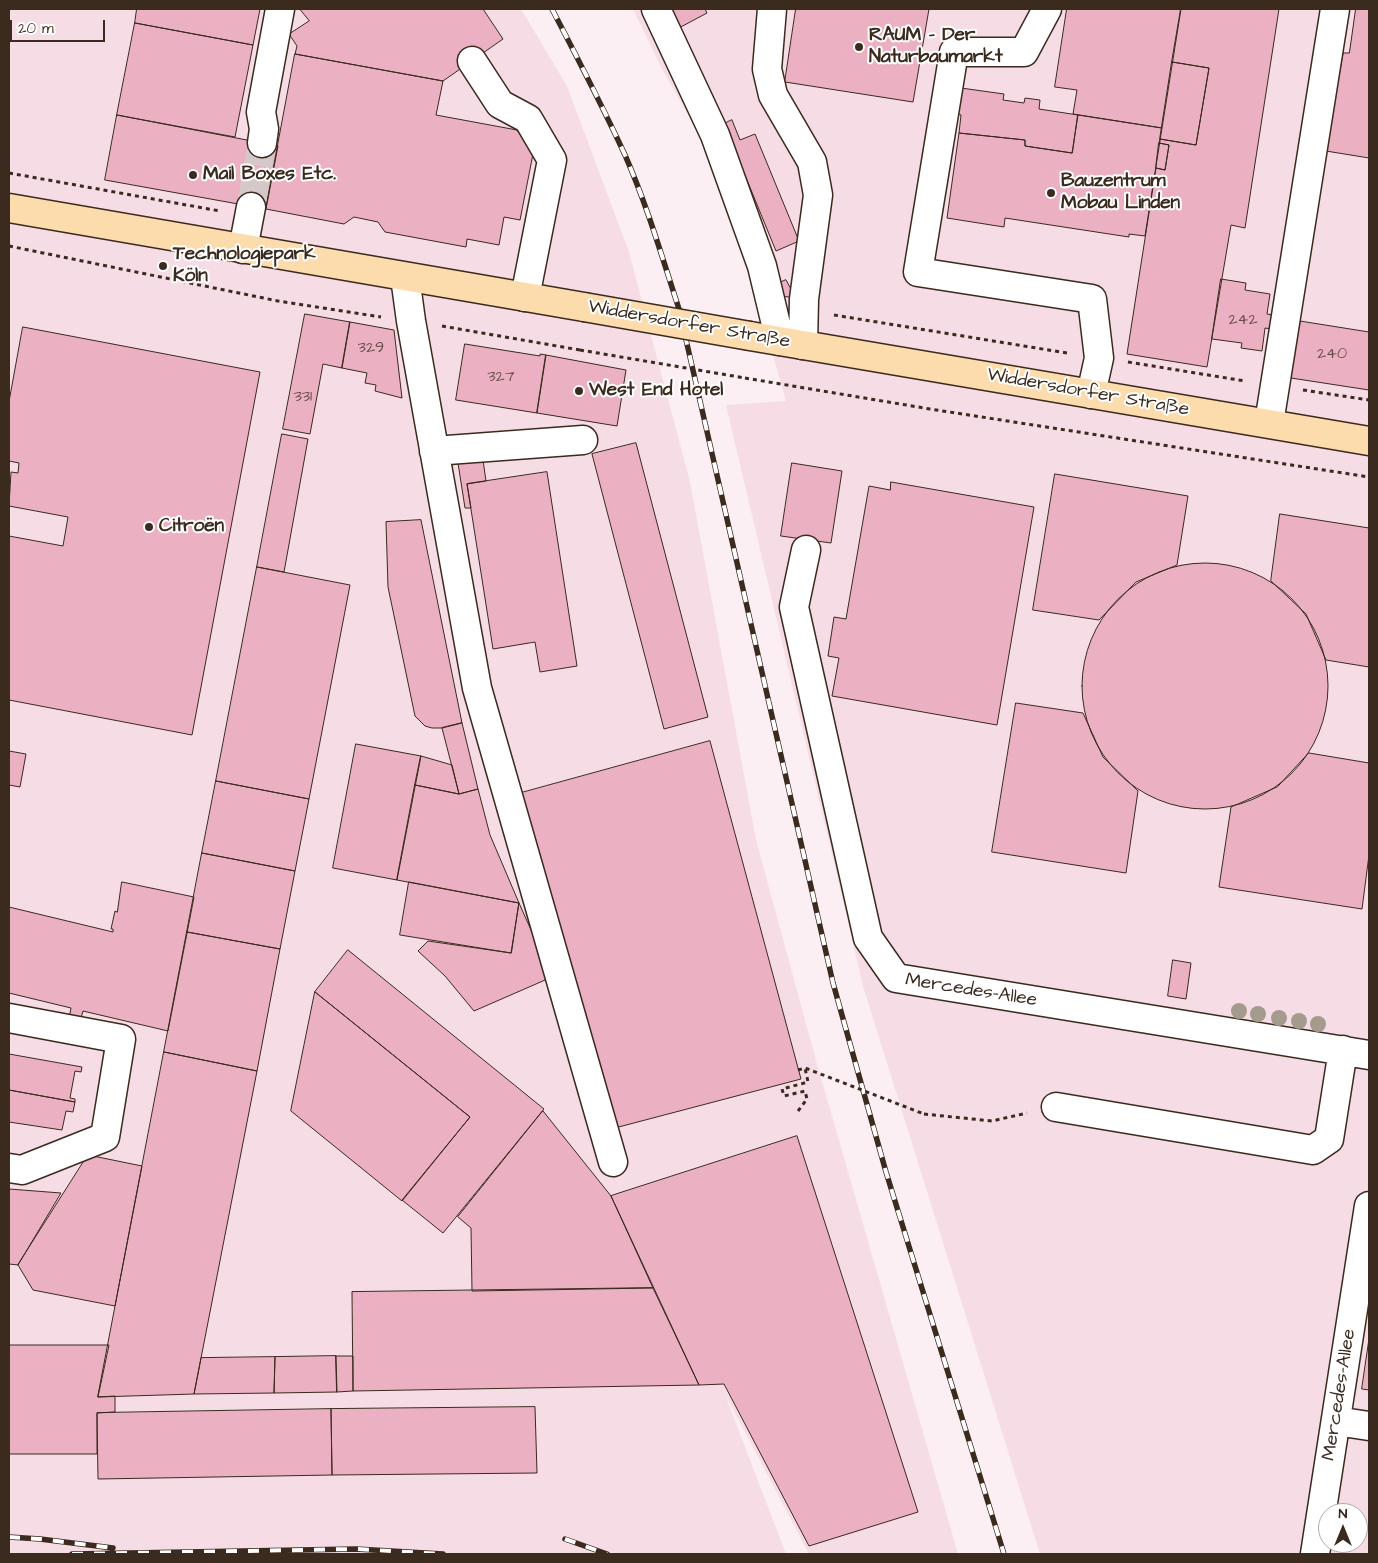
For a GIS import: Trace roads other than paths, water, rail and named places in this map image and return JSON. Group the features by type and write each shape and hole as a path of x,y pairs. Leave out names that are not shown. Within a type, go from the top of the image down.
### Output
{"main road":[{"name":"Widdersdorfer Straße","path":"9,208 750,336 1369,440"}],"lane":[{"path":"262,143 264,129 261,112 280,9"},
{"path":"656,9 715,135 792,343"},
{"path":"772,9 767,70 773,95 812,162 818,195 804,311 792,343"},
{"path":"1047,9 1024,52 954,52 918,272 1092,300 1099,358 1091,394"},
{"path":"1269,424 1335,9"},
{"path":"472,61 500,104 528,119 552,160 525,297"},
{"path":"243,249 251,207"},
{"path":"405,277 411,321 477,688 613,1162"},
{"path":"434,450 583,440"},
{"name":"Mercedes-Allee","path":"806,550 794,607 868,938 896,978 1356,1053"},
{"path":"9,1018 121,1039 105,1137 22,1170 9,1168"},
{"path":"1056,1107 1313,1150 1329,1139 1356,1053"},
{"name":"Mercedes-Allee","path":"1316,1554 1369,1206"},
{"path":"1336,1421 1369,1426"}],"tunnel":[{"path":"251,207 262,143"}],"railway":[{"path":"552,9 625,155 647,212 679,309 833,983 886,1172 1004,1554"},
{"path":"9,1537 113,1548"},
{"path":"565,1539 607,1554"},
{"path":"72,1554 356,1549 443,1554"}],"place":[{"name":"RAUM - Der Naturbaumarkt","path":"859,47"},
{"name":"Mail Boxes Etc.","path":"193,175"},
{"name":"Bauzentrum Mobau Linden","path":"1051,193"},
{"name":"Technologiepark Köln","path":"163,266"},
{"name":"West End Hotel","path":"579,391"},
{"name":"Citroën","path":"149,527"}]}
